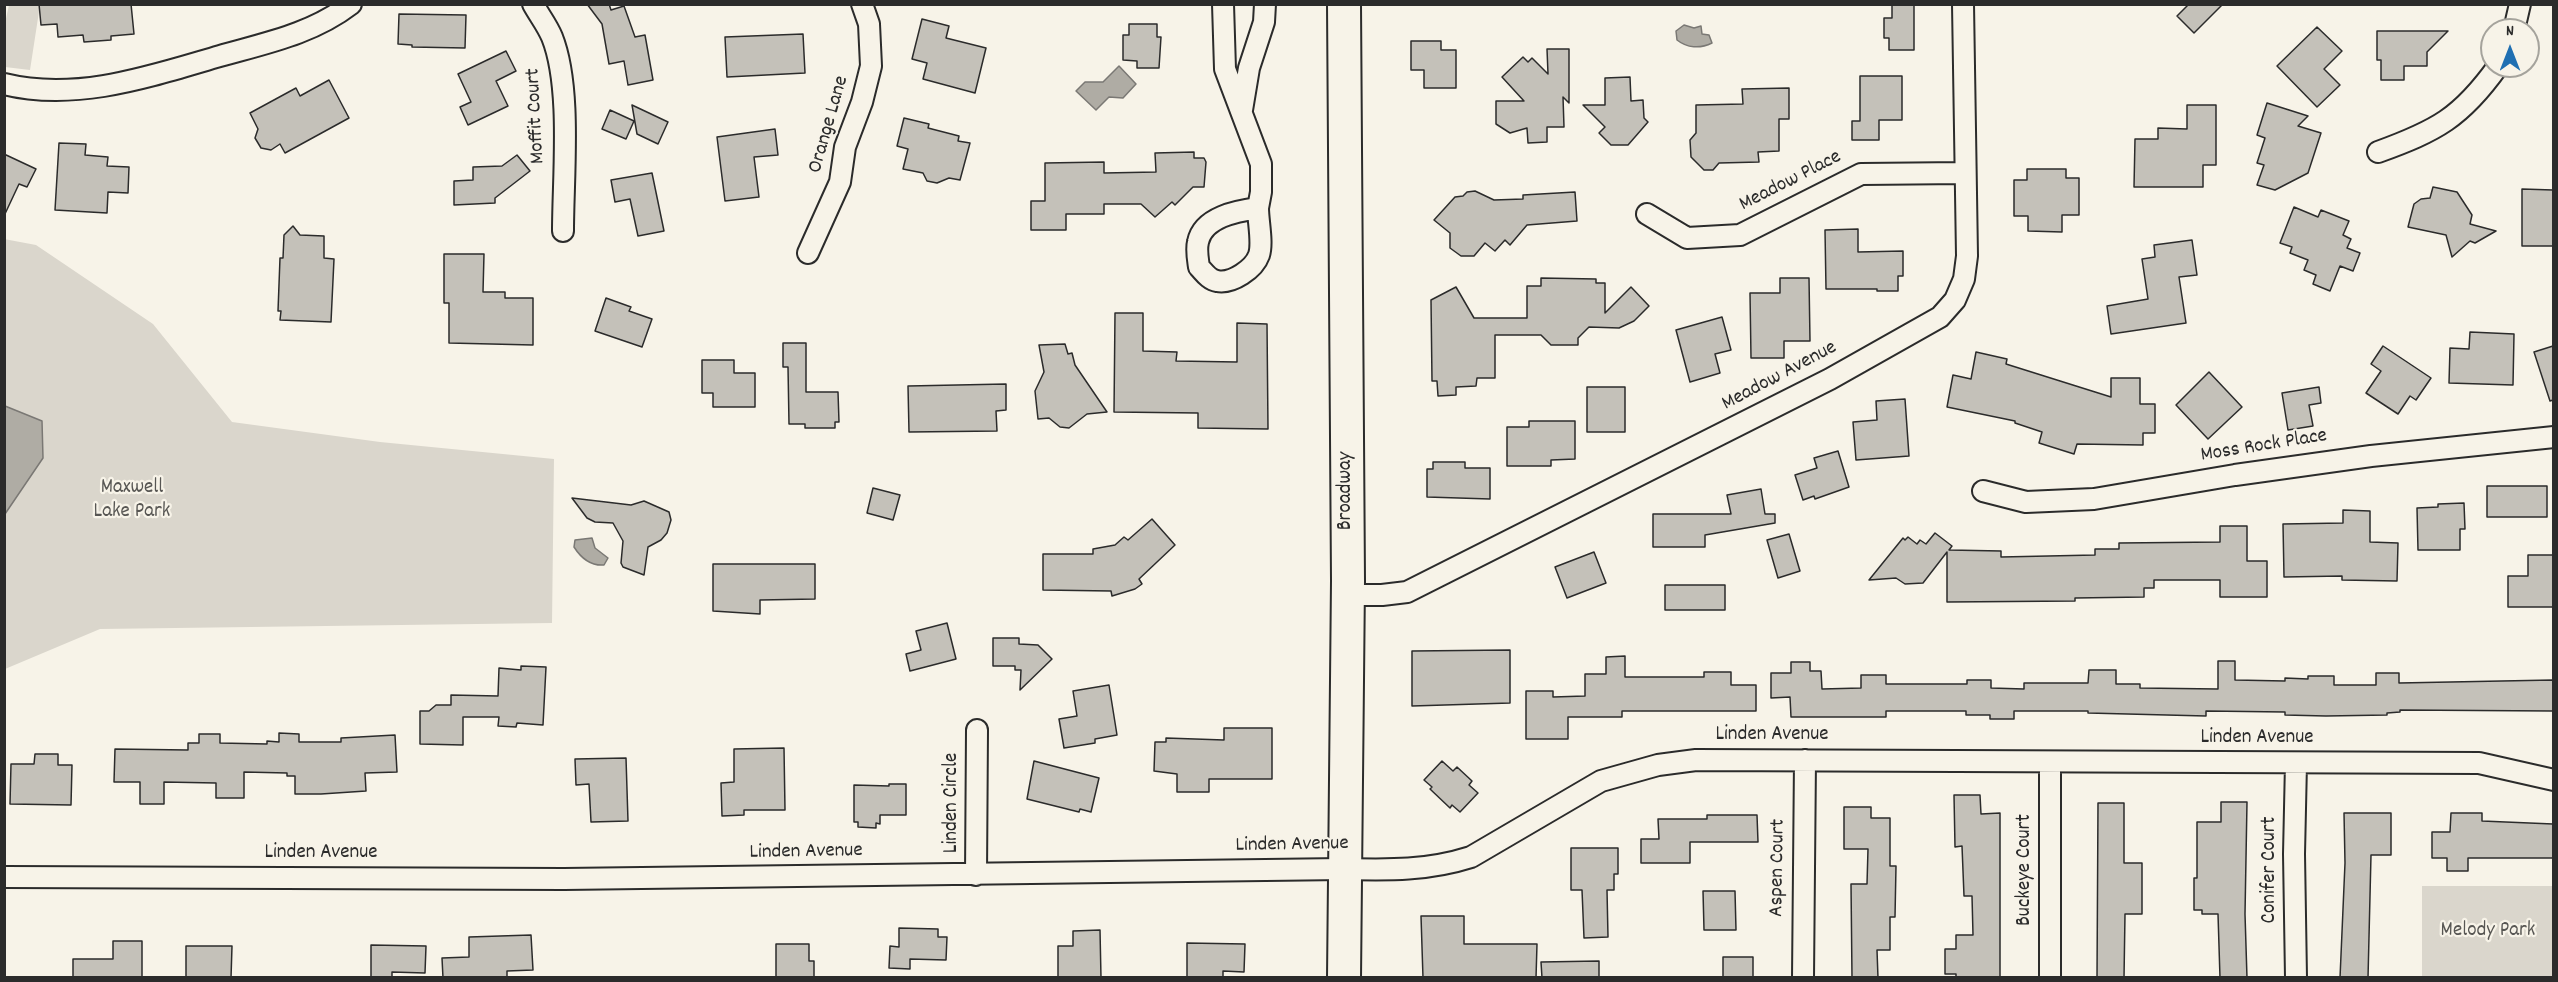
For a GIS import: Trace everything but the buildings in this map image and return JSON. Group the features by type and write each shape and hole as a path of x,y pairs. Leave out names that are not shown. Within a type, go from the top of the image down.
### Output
{"main road":[{"name":"Broadway","path":"1344,4 1347,594 1343,869 1344,978"}],"street":[{"path":"4,84 61,90 124,83 301,33 336,15 351,4"},
{"name":"Moffit Court","path":"533,4 551,36 561,68 563,231"},
{"name":"Orange Lane","path":"808,253 840,182 845,147 862,102 871,66 869,24 862,4"},
{"path":"1223,4 1226,69 1261,164 1261,192 1258,208"},
{"path":"1242,110 1249,68 1264,22 1265,4"},
{"name":"Meadow Avenue","path":"1347,594 1382,595 1407,592 1830,379 1940,317 1955,300 1965,279 1967,256 1963,4"},
{"path":"2378,152 2421,136 2450,119 2478,94 2489,78"},
{"name":"Meadow Place","path":"1647,214 1687,238 1740,235 1861,174 1965,173"},
{"name":"Moss Rock Place","path":"1983,491 2026,502 2094,499 2235,475 2371,456 2553,437"},
{"name":"Linden Circle","path":"976,875 977,730"},
{"name":"Linden Avenue","path":"4,877 564,879 1343,869 1404,871 1449,864 1471,856 1506,838 1592,786 1627,772 1696,760 2480,763 2553,780"},
{"name":"Aspen Court","path":"1803,978 1805,760"},
{"name":"Buckeye Court","path":"2050,763 2050,978"},
{"name":"Conifer Court","path":"2296,763 2294,854 2296,978"}],"green space":[{"path":"9,5 40,5 30,70 5,67 5,23"},
{"name":"Maxwell Lake Park","path":"4,239 36,245 153,324 232,422 380,442 554,459 552,623 100,629 5,669"},
{"name":"Melody Park","path":"2422,886 2553,886 2553,977 2422,977"}],"shaded area":[{"path":"1684,25 1694,28 1701,26 1702,34 1709,35 1712,43 1694,47 1681,43 1677,40 1676,31"},
{"path":"1119,66 1136,84 1123,98 1109,97 1096,110 1076,91 1085,82 1103,82"},
{"path":"5,406 42,421 43,458 5,514"},
{"path":"592,538 595,548 608,558 604,565 587,560 574,547 575,540"}]}
